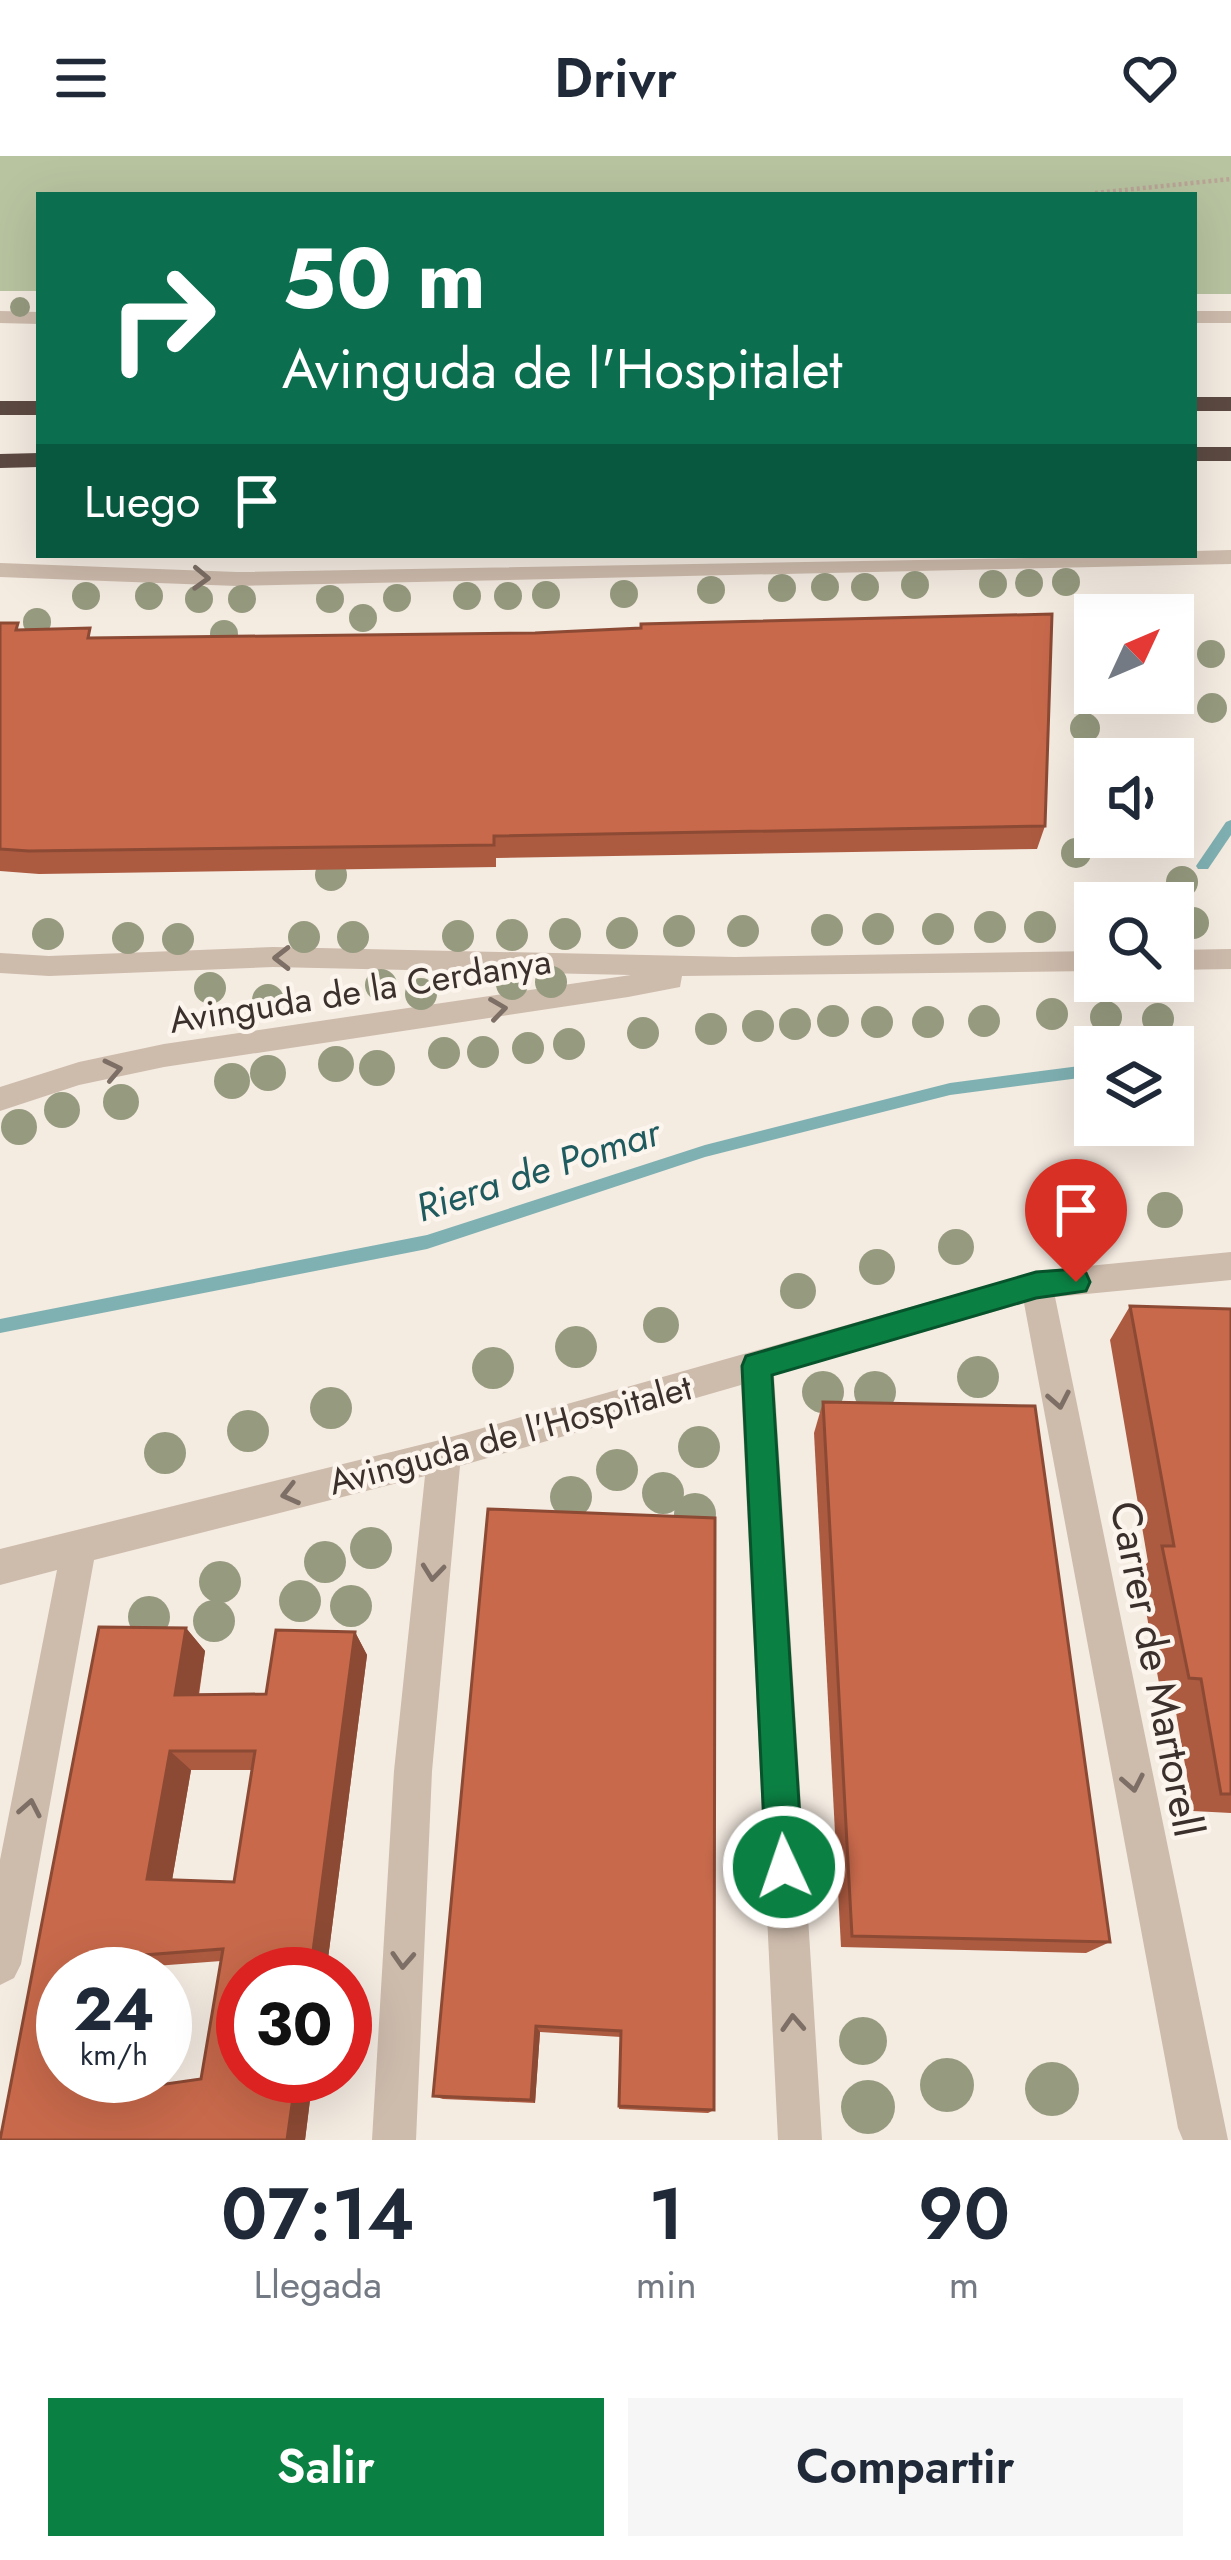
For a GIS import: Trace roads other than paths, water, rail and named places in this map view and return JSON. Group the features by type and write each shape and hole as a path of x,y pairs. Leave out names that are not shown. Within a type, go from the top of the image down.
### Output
{"highway":[{"path":"1197,404 1231,404"},
{"path":"0,408 36,408"},
{"path":"1197,454 1231,454"},
{"path":"0,461 36,460"}],"street":[{"path":"1197,316 1231,317"},
{"path":"0,317 36,318"},
{"path":"1197,558 1231,557"},
{"path":"0,570 237,579 1186,558"},
{"name":"Avinguda de la Cerdanya","path":"0,963 49,966 273,958 735,967 1074,961"},
{"path":"1194,960 1231,959"},
{"name":"Avinguda de la Cerdanya","path":"0,1099 31,1087 214,1048 511,1008 735,967"},
{"name":"Avinguda de l'Hospitalet","path":"0,1567 444,1455 1036,1285 1231,1266"},
{"name":"Carrer de Martorell","path":"1036,1285 1206,2140"},
{"path":"757,1366 800,2140"},
{"path":"394,2140 413,1771 444,1455"},
{"path":"0,1964 79,1548"}],"waterway":[{"name":"Riera de Pomar","path":"1203,866 1231,825"},
{"name":"Riera de Pomar","path":"0,1326 427,1242 705,1151 950,1089 1074,1073"}]}
